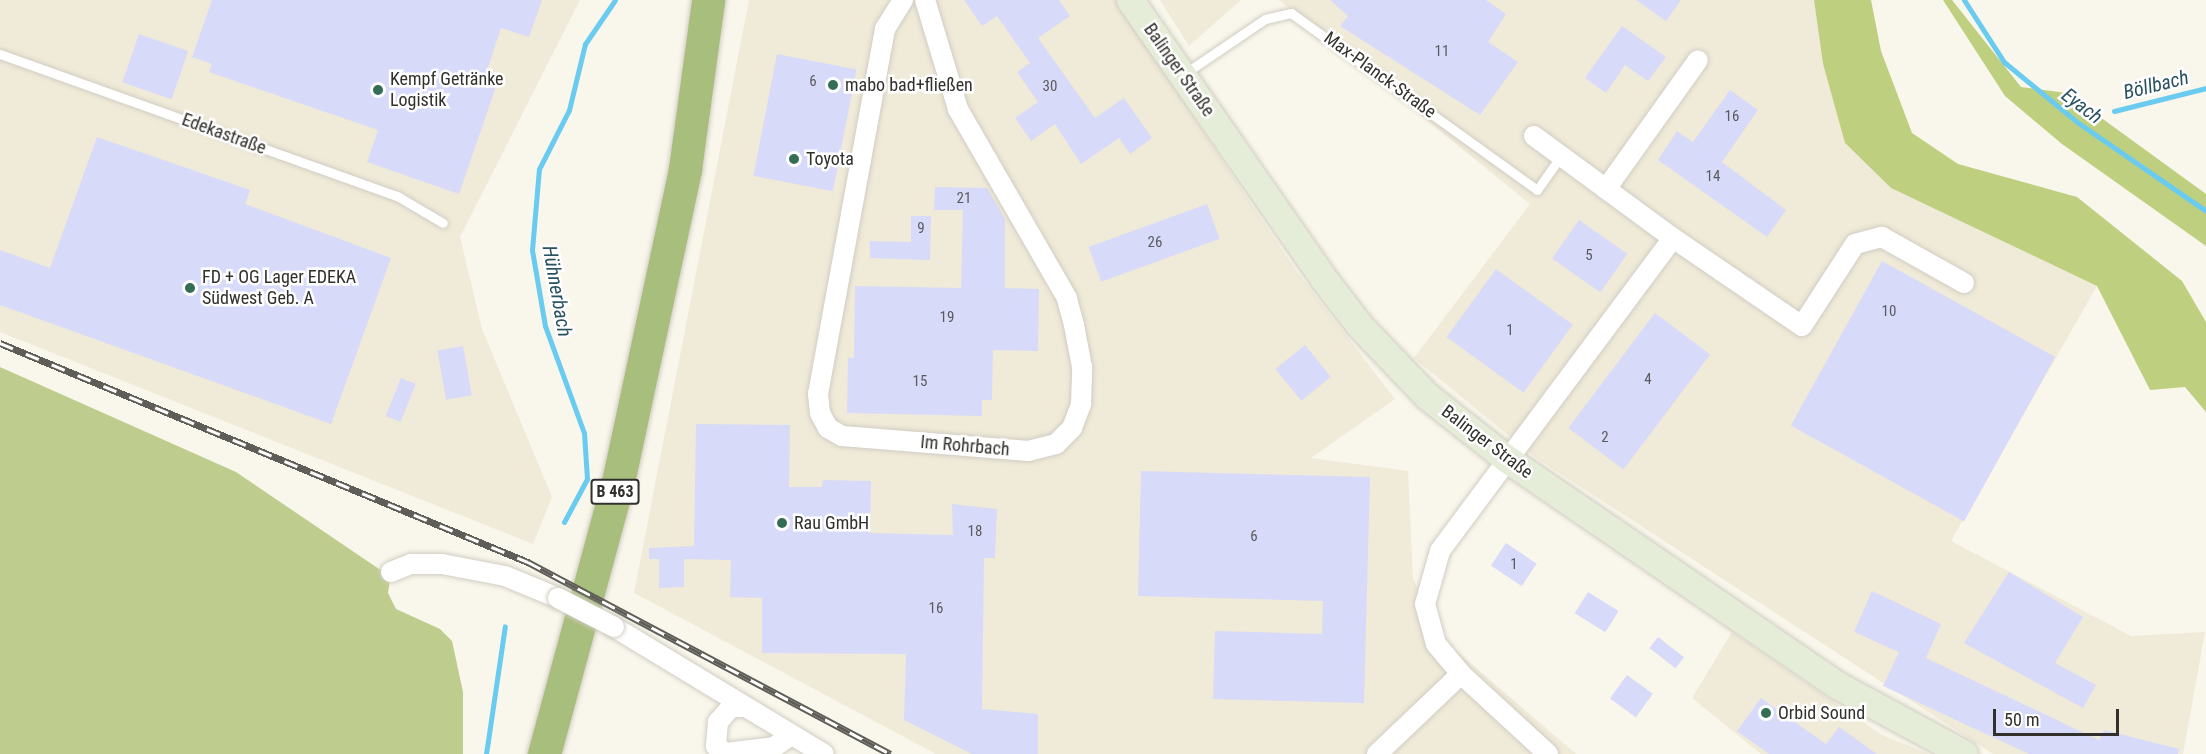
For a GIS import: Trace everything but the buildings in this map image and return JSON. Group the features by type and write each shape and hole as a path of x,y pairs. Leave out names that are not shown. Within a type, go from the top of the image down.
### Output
{"highway":[{"name":"B 463","path":"670,226 665,195 687,0"},
{"name":"B 463","path":"544,754 618,482 670,226 685,169 708,0"}],"main road":[{"name":"Balinger Straße","path":"1130,0 1359,326 1426,396 1508,459 1839,686 1964,754"}],"street":[{"name":"Im Rohrbach","path":"903,0 885,29 818,394 820,413 828,428 842,436 1028,451 1056,444 1072,428 1081,404 1082,367 1067,298 958,109 924,0"},
{"path":"1606,189 1698,60"},
{"path":"1534,136 1673,238 1802,326 1855,244 1882,237 1964,283"},
{"path":"1548,754 1461,674 1436,644 1425,604 1440,551 1673,238"},
{"path":"390,572 411,564 442,564 505,576 558,598 614,627 824,754"},
{"path":"1377,754 1461,674"},
{"path":"745,707 731,708 718,722 716,746 726,753 774,747 791,735"}],"lane":[{"name":"Max-Planck-Straße","path":"1182,75 1265,19 1291,13 1537,190 1561,156"},
{"name":"Edekastraße","path":"0,54 398,196 443,223"}],"shaded area":[{"path":"0,0 580,0 460,237 482,329 552,497 533,544 0,332"},
{"path":"749,0 1116,0 1294,268 1395,399 1311,458 1408,471 1413,579 1447,643 1576,754 936,754 634,593"},
{"path":"1160,0 1241,0 1189,46"},
{"path":"1279,0 1814,0 1823,64 1845,143 1891,188 2097,286 1951,541 2131,636 2205,632 2183,754 1993,754 1536,458 1414,358 1530,204"},
{"path":"1732,632 1882,735 1929,754 1761,754 1692,698"}],"green space":[{"path":"1814,0 1871,0 1881,51 1912,133 1958,164 2077,197 2182,281 2206,322 2206,412 2185,387 2150,390 2097,286 1891,188 1845,143 1823,64"},
{"path":"1943,0 1952,0 2021,87 2067,93 2206,194 2206,246 2062,144 2005,96"},
{"path":"0,367 236,472 379,569 391,572 388,593 396,609 440,629 452,641 463,692 463,754 0,754"}],"waterway":[{"name":"Hühnerbach","path":"564,522 587,479 584,433 545,326 532,250 539,169 569,110 585,44 615,0"},
{"name":"Eyach","path":"1964,0 2004,62 2077,122 2206,211"},
{"name":"Böllbach","path":"2114,111 2206,88"},
{"name":"Hühnerbach","path":"486,754 505,626"}],"railway":[{"path":"0,343 528,562 890,754"}],"place":[{"name":"mabo bad+fließen","path":"833,85"},
{"name":"Kempf Getränke Logistik","path":"378,90"},
{"name":"Toyota","path":"794,159"},
{"name":"FD + OG Lager EDEKA Südwest Geb. A","path":"190,288"},
{"name":"Rau GmbH","path":"782,523"},
{"name":"Orbid Sound","path":"1766,713"}]}
